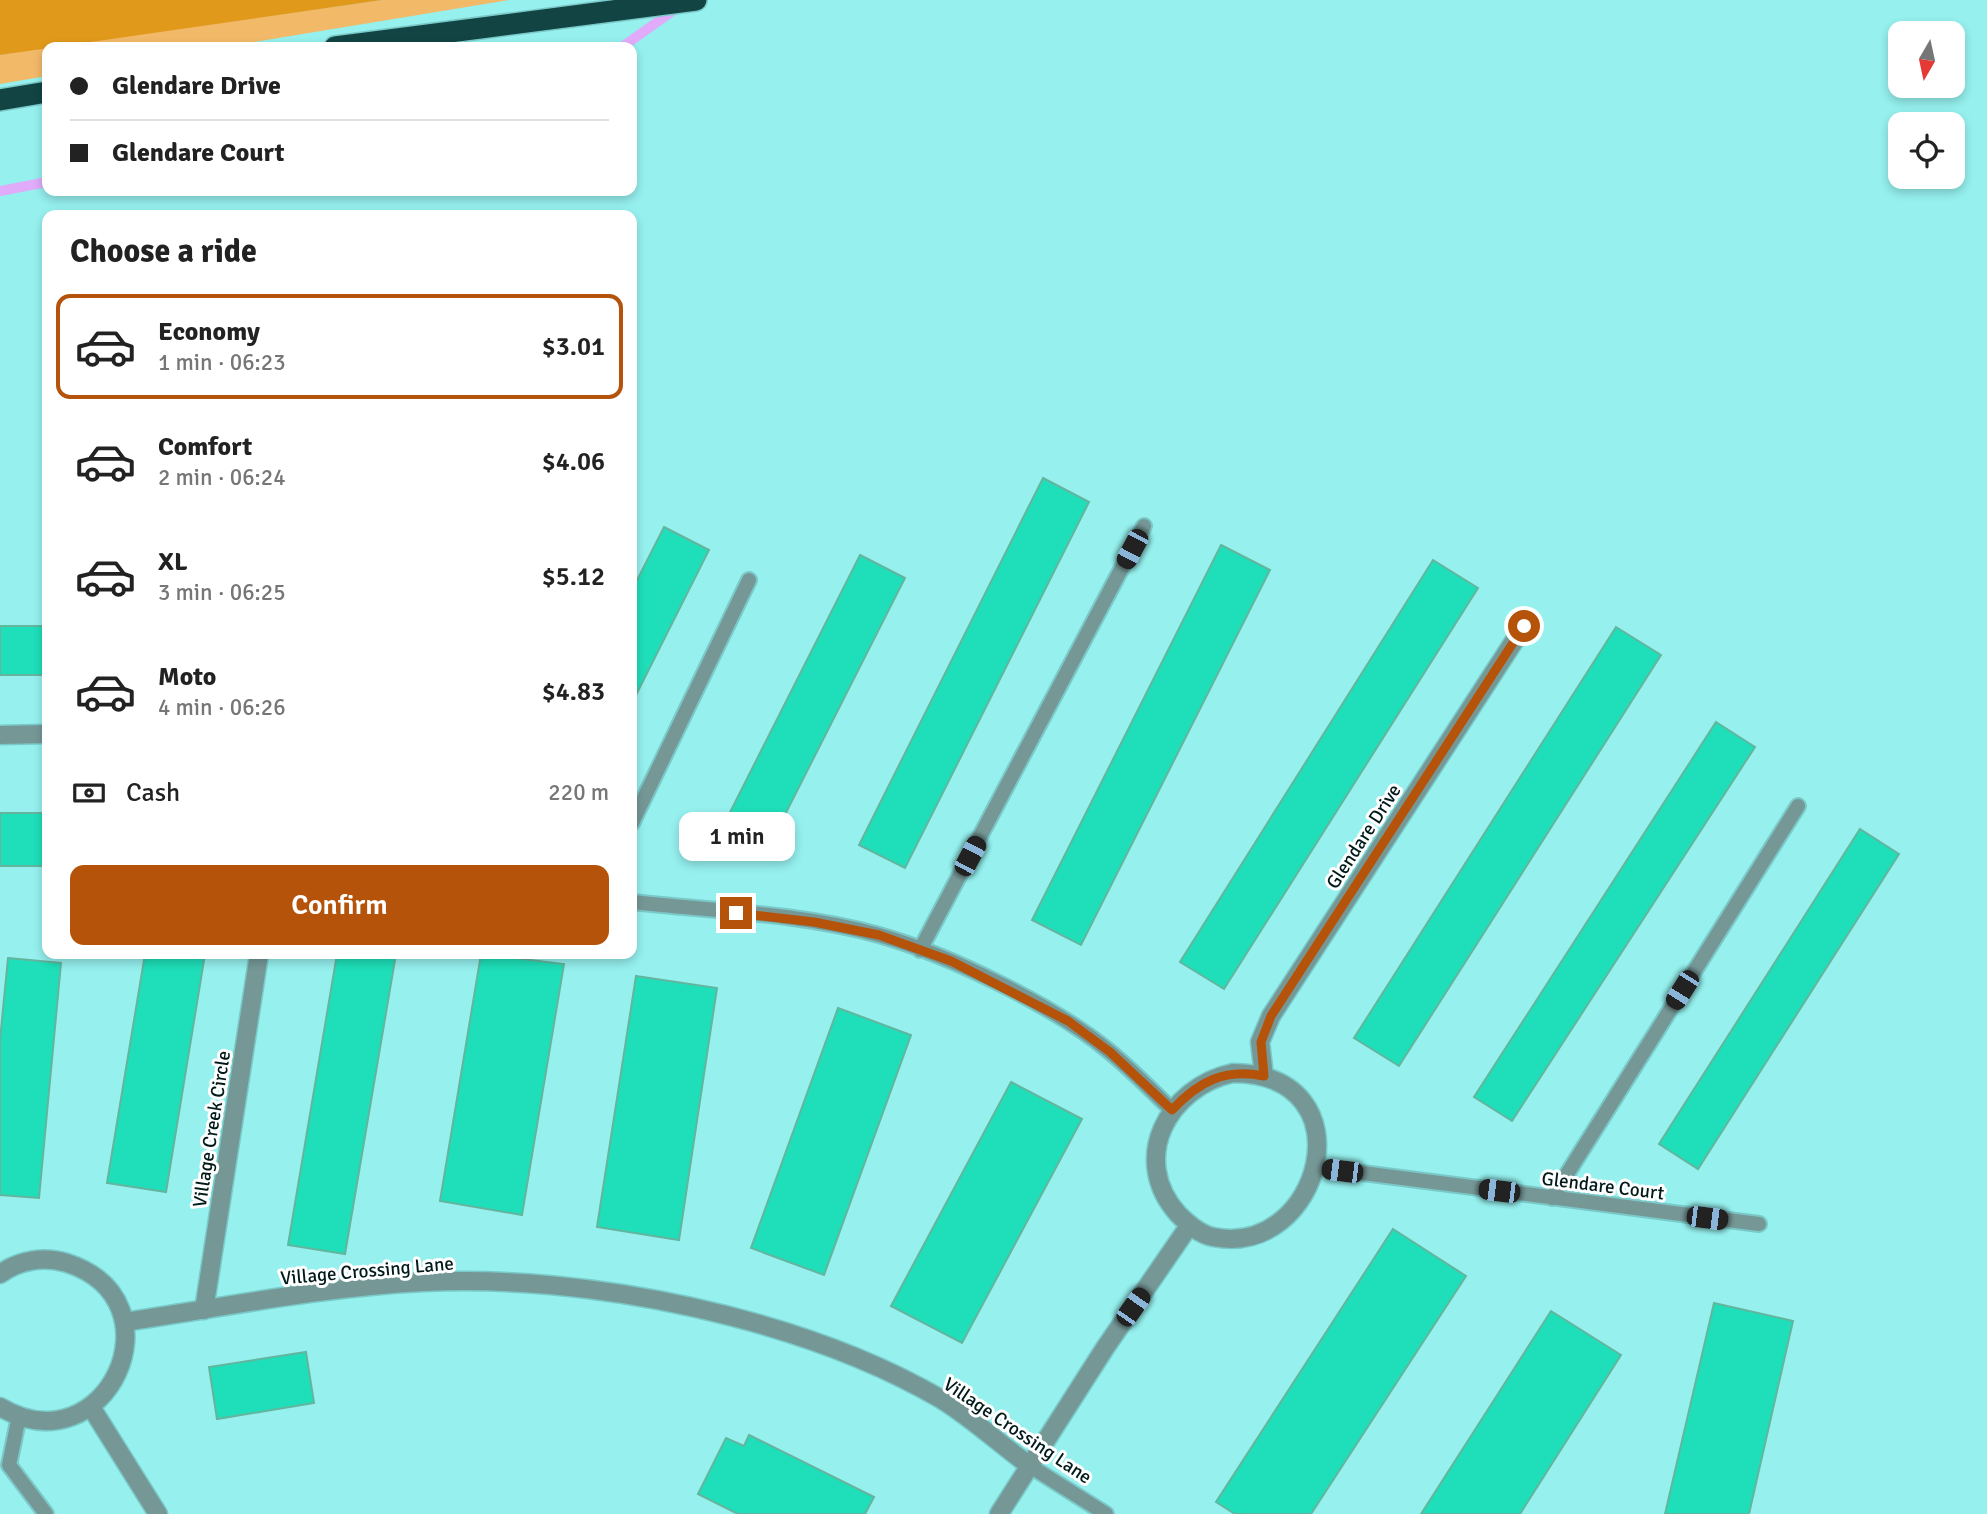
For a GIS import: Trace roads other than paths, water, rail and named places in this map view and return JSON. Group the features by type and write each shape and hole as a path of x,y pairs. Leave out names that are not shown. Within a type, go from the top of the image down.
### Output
{"highway":[{"path":"373,42 696,0"},
{"path":"0,100 42,93"}],"street":[{"name":"Glendare Drive","path":"1264,1076 1261,1042 1271,1016 1524,626"},
{"path":"0,735 42,734"},
{"name":"Village Creek Circle","path":"204,1310 258,959"},
{"path":"1233,1073 1264,1076 1292,1092 1311,1116 1319,1146 1316,1167 1307,1191 1287,1215 1260,1231 1245,1236 1214,1237 1189,1226 1169,1204 1158,1175 1158,1143 1172,1110 1190,1091 1218,1076 1233,1073"},
{"path":"999,1514 1189,1226"},
{"path":"0,1274 22,1263 40,1259 77,1266 107,1289 124,1322 124,1361 106,1394 91,1407 69,1418 43,1421 19,1416 0,1407"},
{"name":"Village Crossing Lane","path":"124,1322 317,1292 425,1282 514,1283 590,1290 691,1307 777,1331 872,1367 942,1400 1030,1466"},
{"path":"91,1407 158,1514"}],"lane":[{"path":"920,950 1144,526"},
{"path":"637,813 749,580"},
{"path":"1552,1198 1798,806"},
{"path":"637,903 814,922 879,935 951,961 1068,1021 1110,1052 1172,1110"},
{"name":"Glendare Court","path":"1316,1167 1759,1224"},
{"path":"19,1416 9,1465 46,1514"},
{"name":"Village Crossing Lane","path":"1030,1466 1106,1514"}],"waterway":[{"path":"629,42 677,8"},
{"path":"0,191 42,183"}]}
